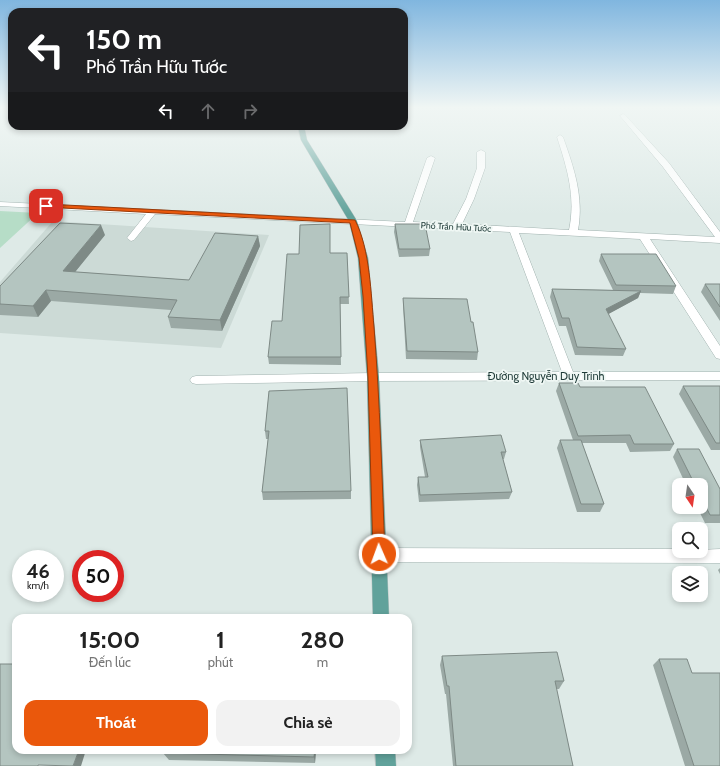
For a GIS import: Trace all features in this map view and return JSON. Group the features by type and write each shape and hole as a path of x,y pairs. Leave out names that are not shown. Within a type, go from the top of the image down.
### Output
{"main road":[{"path":"306,144 353,221 363,258 373,377 381,614"},
{"path":"385,754 386,766"}],"street":[{"path":"562,144 572,171 576,195 577,218 573,232"},
{"path":"647,144 666,165 720,239"},
{"path":"456,226 470,199 481,168 481,152"},
{"path":"408,224 431,158"},
{"name":"Phố Trần Hữu Tước","path":"0,204 720,239"},
{"path":"131,238 152,212"},
{"path":"513,229 569,376"},
{"path":"643,236 720,355"},
{"name":"Đường Nguyễn Duy Trinh","path":"196,380 373,377 720,376"},
{"path":"379,554 720,556"}],"shaded area":[{"path":"53,221 269,235 221,348 0,333 0,282"}],"green space":[{"path":"0,211 38,213 0,248"}],"building":[{"path":"60,223 101,225 63,271 189,280 215,233 258,236 220,320 168,317 177,300 46,290 33,306 0,304 0,286"},
{"path":"330,224 330,253 347,253 349,297 340,297 341,357 268,357 272,321 282,321 287,254 299,254 300,225"},
{"path":"395,224 425,224 430,249 399,249"},
{"path":"601,254 656,254 676,286 616,285"},
{"path":"705,284 720,284 720,307"},
{"path":"552,289 641,291 606,309 626,349 577,347 569,318 562,318"},
{"path":"403,298 467,299 471,322 473,322 478,352 407,351"},
{"path":"559,383 578,383 580,387 645,387 674,444 634,444 630,435 578,436"},
{"path":"683,386 720,386 720,443 716,443"},
{"path":"347,388 351,491 262,492 269,431 265,431 269,391"},
{"path":"501,435 506,452 501,452 512,492 420,495 418,477 428,477 420,440"},
{"path":"560,440 581,440 604,504 581,504"},
{"path":"677,449 699,449 720,489 720,515 710,515 708,511 708,478 692,478"},
{"path":"557,652 564,681 555,681 573,766 456,766 449,686 447,686 442,656"},
{"path":"659,659 687,659 692,673 720,673 720,766 694,766"},
{"path":"0,664 12,664 12,754 78,754 73,766 0,766"},
{"path":"201,754 314,754 314,757"}],"route":[{"path":"46,206 353,221 363,258 367,296 373,377 379,554"}]}
